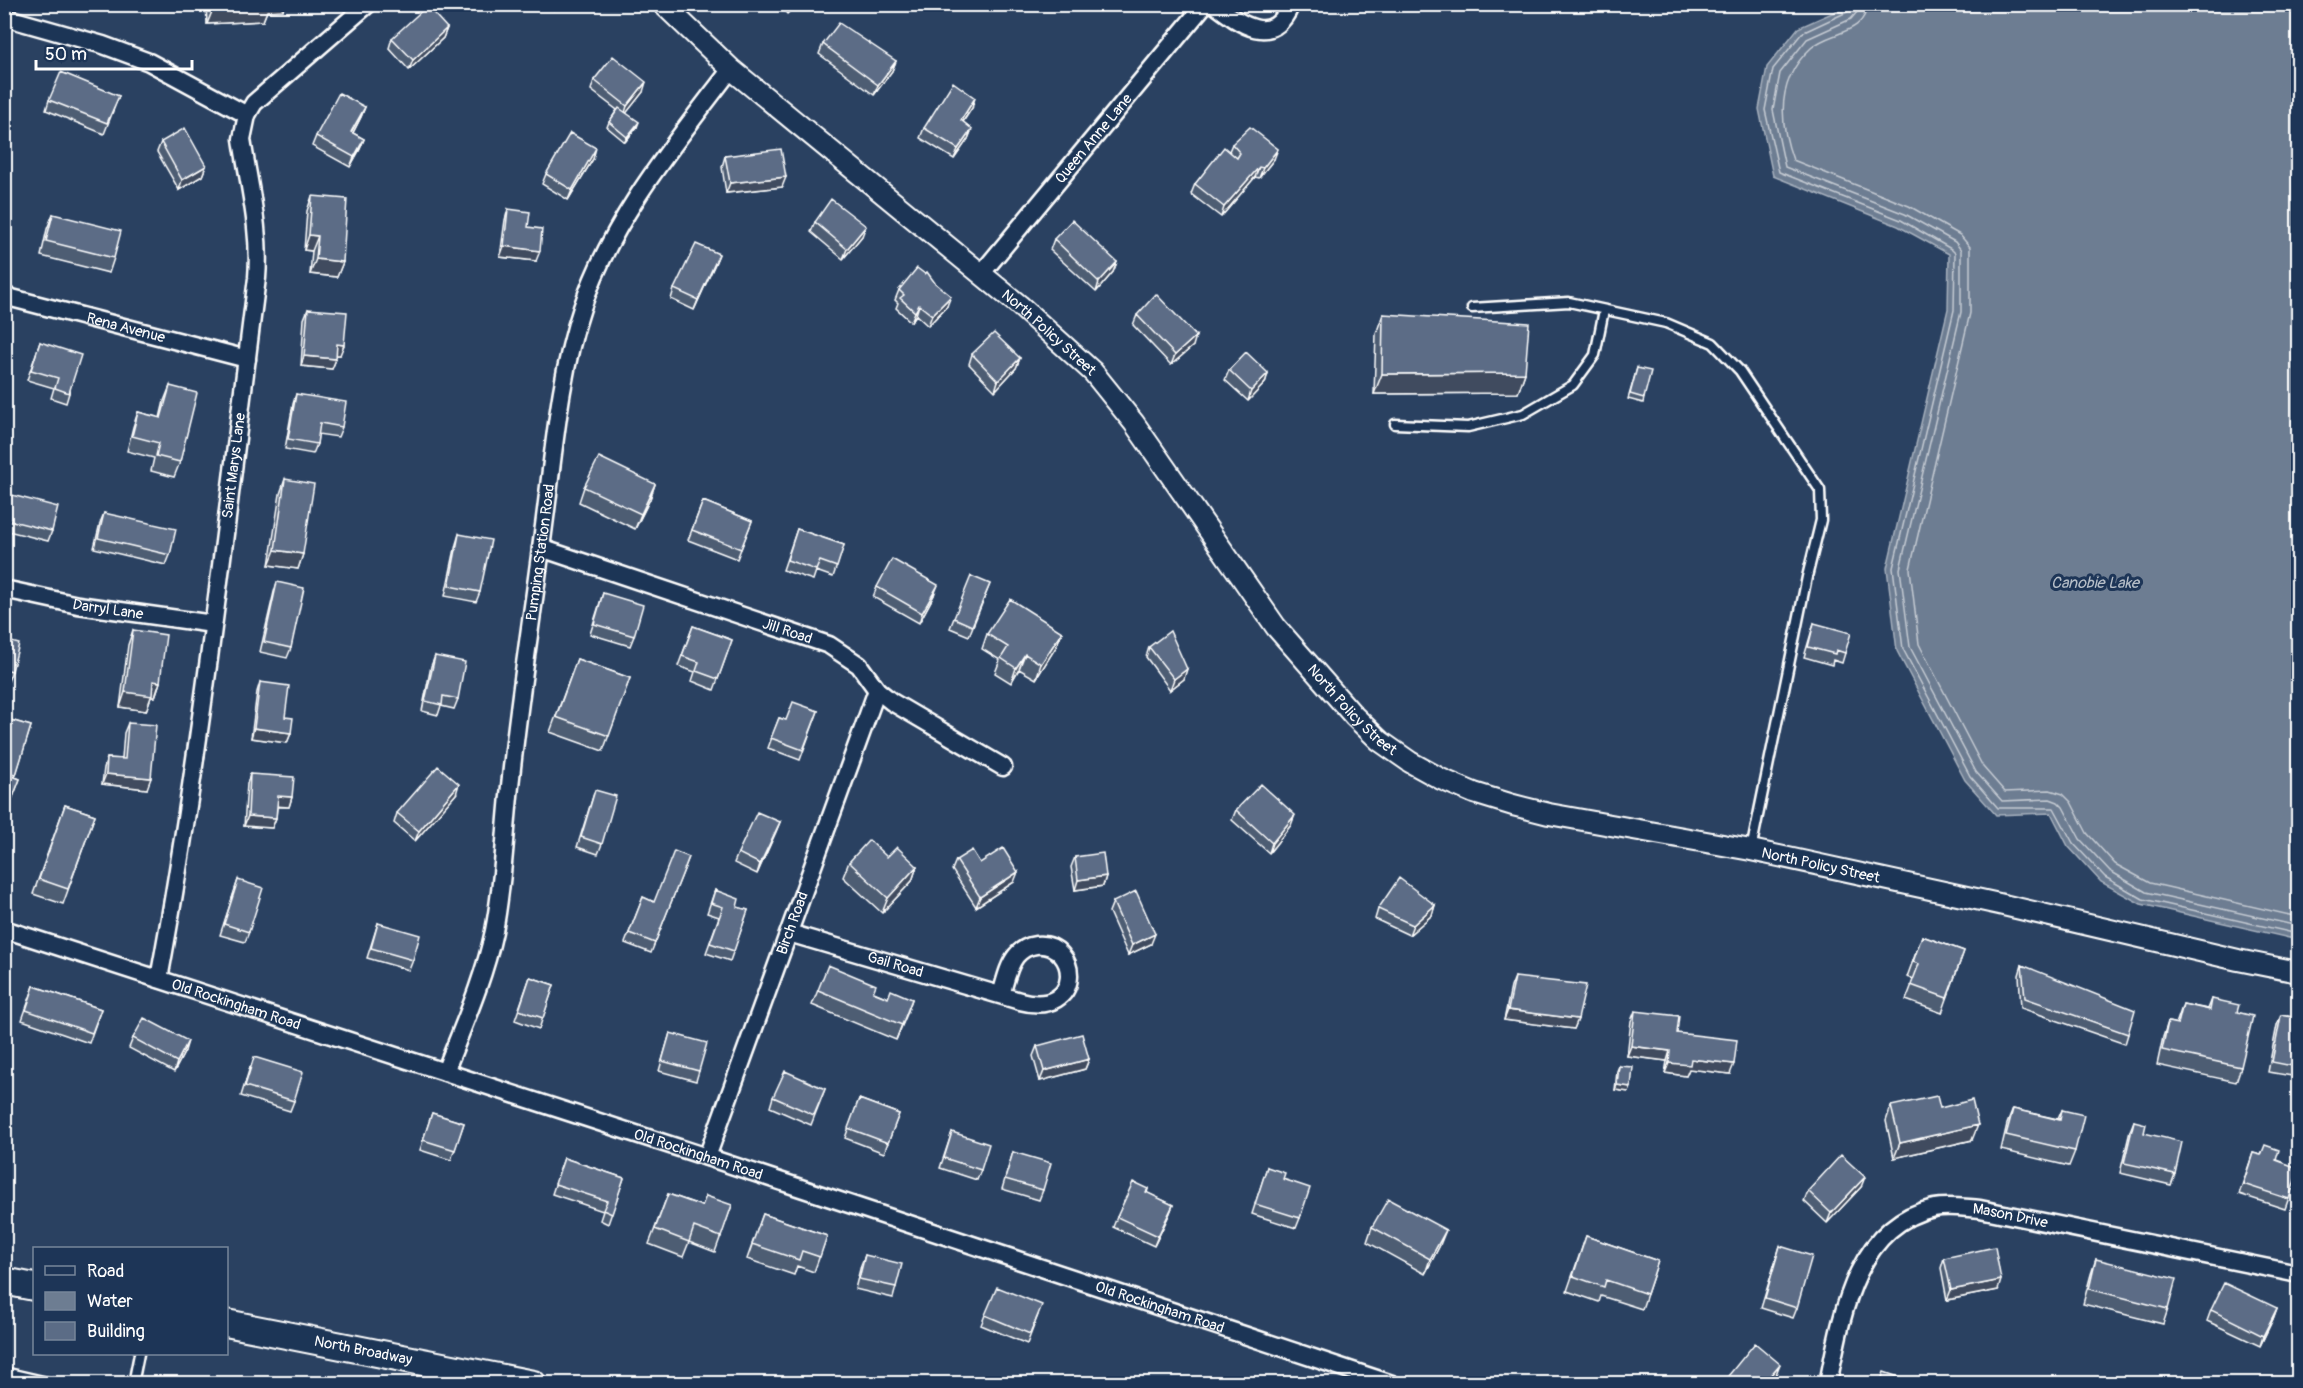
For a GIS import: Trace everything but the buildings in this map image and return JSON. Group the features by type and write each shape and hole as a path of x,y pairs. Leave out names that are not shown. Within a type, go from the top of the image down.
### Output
{"main road":[{"path":"4,1281 33,1287"},
{"name":"North Broadway","path":"228,1323 533,1383"}],"street":[{"path":"4,17 103,45 149,62 247,115 268,89 368,4"},
{"name":"North Policy Street","path":"663,4 731,69 981,274 1068,349 1115,398 1276,627 1329,689 1380,741 1410,762 1441,779 1513,806 1751,850 2298,972"},
{"name":"Queen Anne Lane","path":"981,274 1205,4"},
{"path":"1214,4 1245,27 1256,29 1277,24 1285,16 1291,4"},
{"name":"Pumping Station Road","path":"445,1072 473,999 494,932 500,897 511,777 560,406 574,338 593,280 621,224 650,177 731,69"},
{"name":"Saint Marys Lane","path":"159,979 175,896 213,624 259,255 242,139 247,115"},
{"name":"Rena Avenue","path":"4,296 247,359"},
{"name":"Jill Road","path":"541,548 828,645 859,665 877,690 892,702 1004,767"},
{"name":"Darryl Lane","path":"4,589 88,607 213,624"},
{"name":"Birch Road","path":"707,1157 877,690"},
{"name":"Old Rockingham Road","path":"4,929 707,1157 1392,1383"},
{"name":"Gail Road","path":"789,933 1001,995"},
{"name":"Mason Drive","path":"1828,1383 1844,1310 1864,1261 1876,1243 1892,1227 1914,1214 1935,1208 1980,1209 2298,1274"}],"lane":[{"path":"1472,308 1569,302 1666,323 1713,344 1740,371 1820,490 1821,520 1802,600 1751,850"},
{"path":"1395,424 1468,427 1523,414 1573,385 1595,355 1604,310"},
{"path":"133,1383 139,1355"},
{"path":"4,1372 56,1383"}],"water":[{"name":"Canobie Lake","path":"1850,5 2298,5 2298,940 2141,904 2101,882 2068,846 2051,813 1996,815 1965,780 1897,651 1887,568 1948,309 1949,254 1898,226 1773,176 1759,109 1767,67 1798,28"}]}
